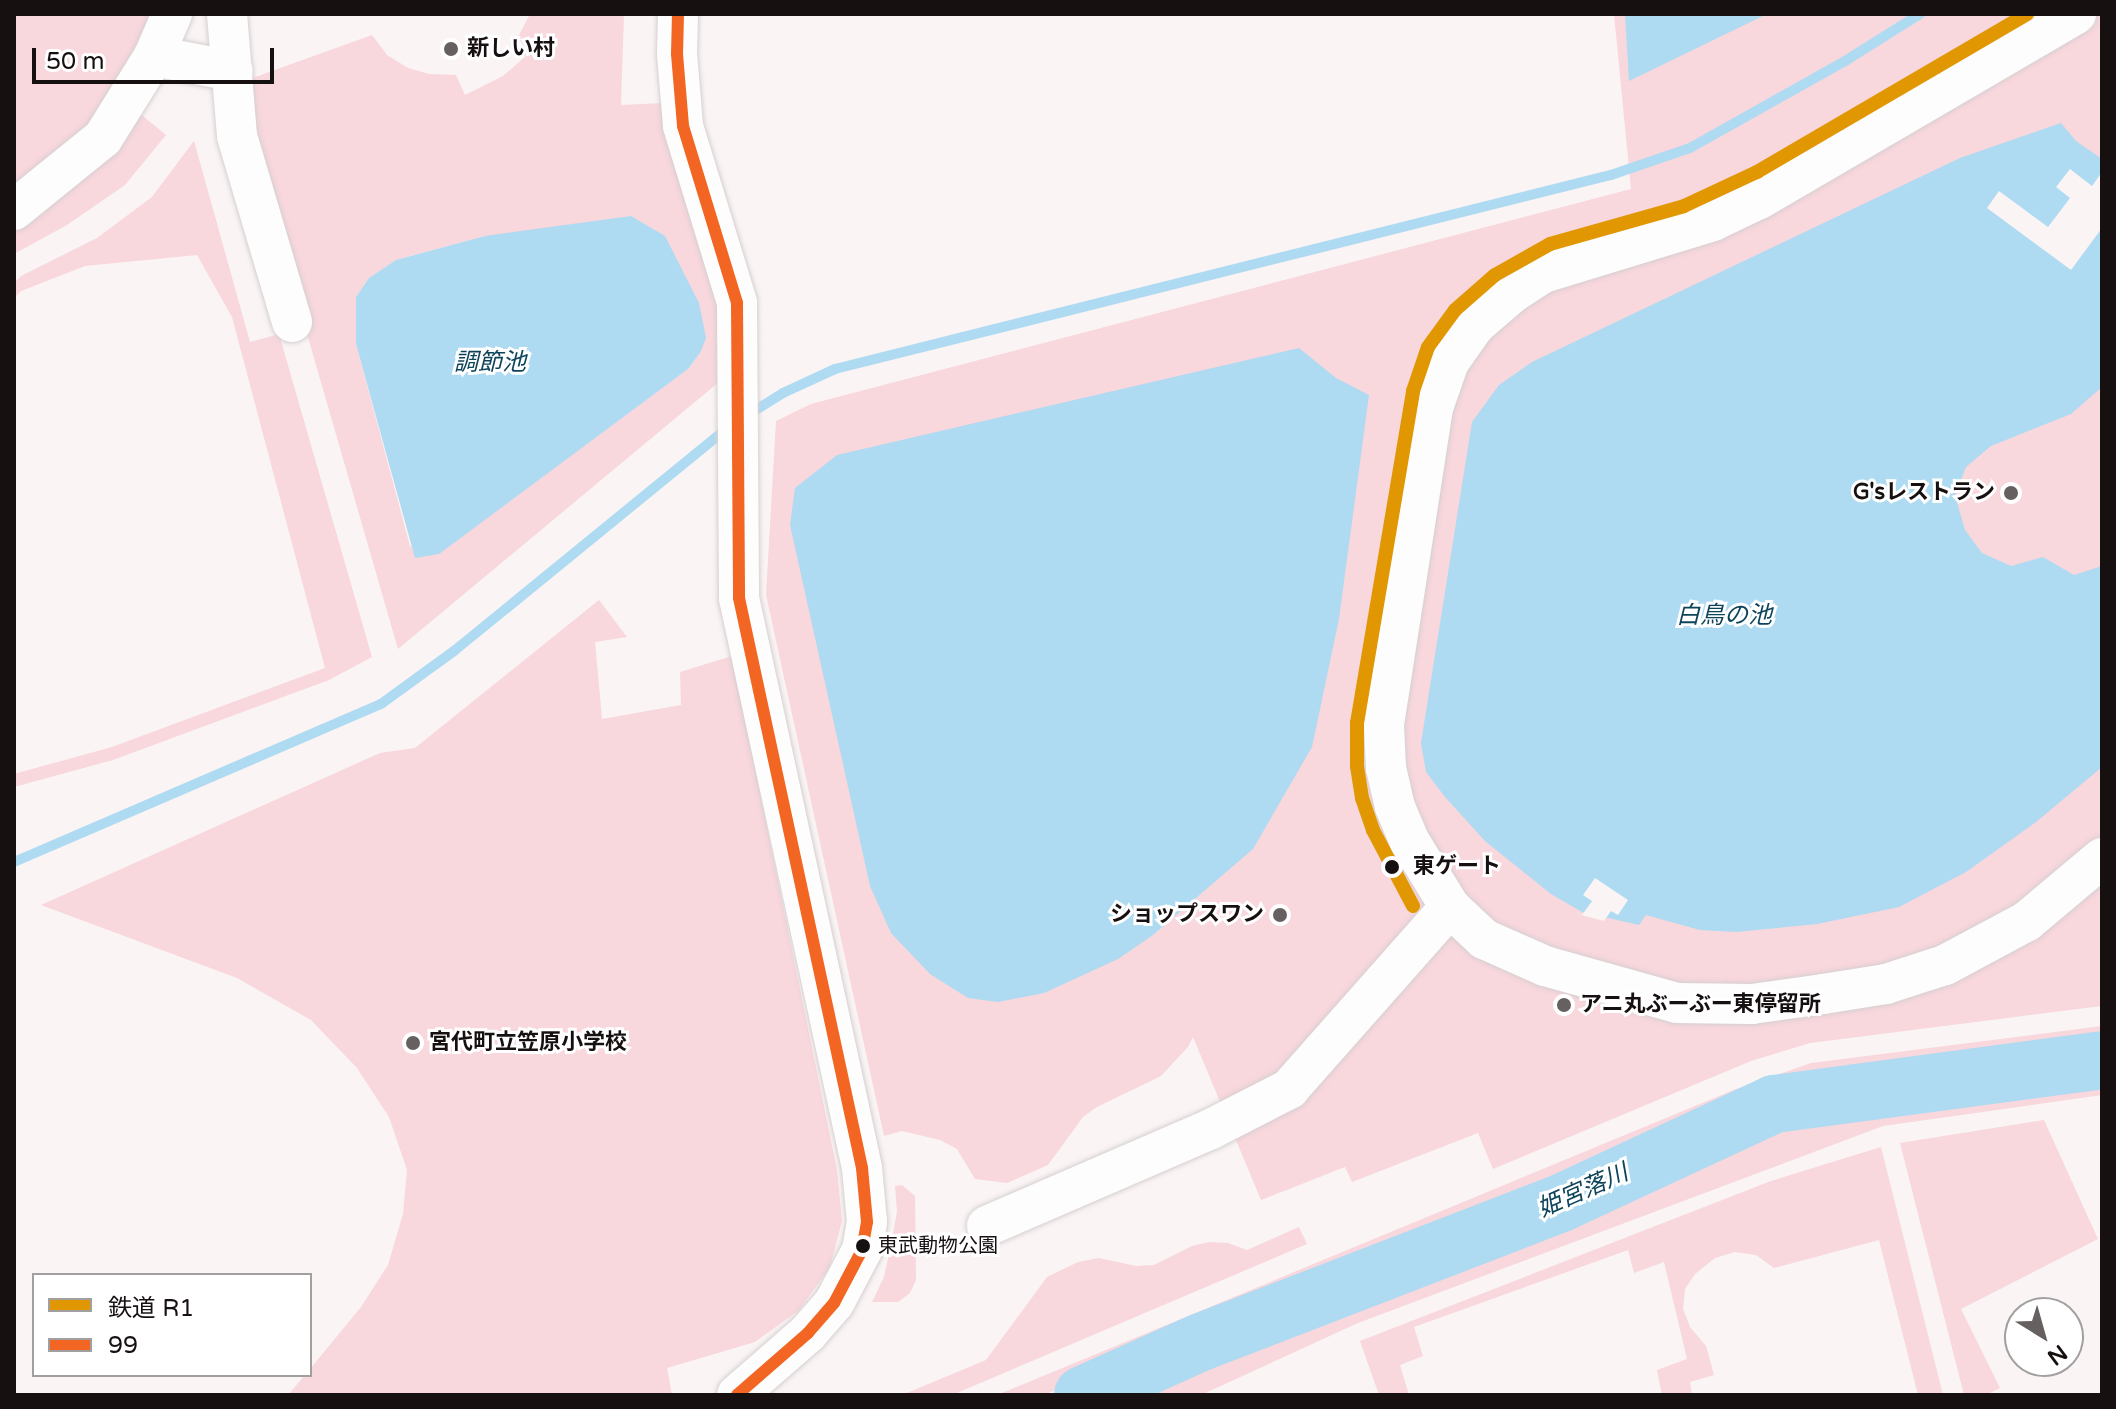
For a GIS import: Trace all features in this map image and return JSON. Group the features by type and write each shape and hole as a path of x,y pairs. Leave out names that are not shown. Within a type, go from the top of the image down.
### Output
{"street":[{"path":"14,210 103,138 154,56 172,14"},
{"path":"227,14 237,136 292,322"},
{"path":"678,14 677,54 683,126 737,303 739,598 862,1168 867,1222 862,1250 834,1303 808,1333 737,1395"},
{"path":"2076,14 1759,199 1713,221 1543,273 1511,294 1475,325 1449,362 1433,408 1384,726 1386,768 1395,807 1410,842 1450,907 1484,939 1545,966 1677,1003 1752,1004 1886,984 1945,965 2027,921 2102,858"},
{"path":"154,56 233,71"},
{"path":"987,1226 1211,1129 1289,1089 1450,907"}],"shaded area":[{"path":"14,14 158,14 107,105 74,142 14,185"},
{"path":"530,14 624,14 621,105 663,103 723,308 725,377 398,649 249,133 244,81 372,35 387,55 408,68 429,74 456,75 465,95 503,76 525,57 515,43","holes":["485,236 700,353 688,369 439,553 410,546 356,344 356,297 369,278 396,260"]},
{"path":"1614,14 2102,14 2102,1006 1810,1043 1751,1061 1493,1169 1478,1133 1352,1182 1345,1167 1261,1200 1193,1037 1188,1047 1161,1076 1083,1117 1048,1165 1007,1183 975,1179 957,1149 940,1140 902,1131 884,1136 766,595 776,421 811,404 1631,189"},
{"path":"138,112 166,135 125,185 67,225 14,254 14,225"},
{"path":"194,141 250,342 279,334 372,657 329,680 113,760 14,787 14,774 112,747 325,668 232,317 197,255 85,266 21,291 14,298 14,283 21,276 97,238 152,197"},
{"name":"宮代町立笠原小学校","path":"599,600 627,637 595,642 602,719 681,705 680,672 732,656 837,1170 842,1221 830,1267 799,1310 755,1342 667,1368 672,1395 288,1395 303,1377 312,1377 312,1367 361,1307 388,1265 403,1214 407,1170 389,1117 357,1068 311,1020 237,978 41,905 380,753 415,748"},
{"path":"2102,1026 2102,1045 1804,1083 1740,1101 1577,1178 1441,1225 1044,1395 997,1395 1736,1089 1811,1063"},
{"path":"2102,1080 2102,1095 1883,1126 1358,1323 1201,1395 1141,1395 1461,1264 1801,1118"},
{"path":"2044,1120 2098,1239 1961,1309 2000,1388 1986,1395 1964,1395 1900,1143"},
{"path":"1881,1147 1943,1395 1918,1395 1879,1240 1774,1268 1756,1255 1735,1252 1715,1258 1695,1274 1685,1289 1683,1309 1690,1327 1706,1346 1714,1375 1690,1382 1692,1395 1662,1395 1657,1370 1687,1359 1664,1262 1634,1273 1628,1250 1414,1327 1423,1356 1400,1365 1409,1395 1379,1395 1360,1341 1771,1181"},
{"path":"902,1185 915,1196 916,1280 910,1293 898,1302 872,1302 884,1277 892,1240 897,1211 895,1186"},
{"path":"1299,1227 1307,1244 952,1395 902,1395 986,1360 1047,1277 1078,1262 1099,1258 1136,1266 1154,1265 1192,1246 1209,1242 1228,1243 1247,1250"}],"water":[{"path":"1625,14 1767,14 1629,81"},
{"name":"白鳥の池","path":"2061,123 2076,141 2102,159 2102,387 2071,414 1991,446 1966,467 1955,495 1965,530 1982,553 2011,566 2043,557 2074,575 2102,566 2102,767 2036,822 1966,872 1899,907 1817,924 1736,932 1700,930 1646,915 1639,925 1582,912 1551,894 1485,841 1445,797 1426,772 1421,743 1472,422 1499,385 1532,362 1960,158"},
{"name":"調節池","path":"631,216 665,236 699,303 706,338 700,353 688,369 439,554 415,558 356,344 356,297 369,278 396,260 485,236"},
{"path":"1299,348 1336,378 1369,395 1339,619 1312,747 1253,849 1153,935 1118,959 1044,993 998,1002 968,998 930,974 891,933 870,886 790,525 795,488 837,455"}],"pier":[{"path":"2070,169 2092,186 2102,172 2102,228 2071,270 1987,208 1999,191 2048,227 2070,198 2056,187"},
{"path":"1595,878 1628,900 1618,915 1611,911 1604,921 1581,915 1575,912 1582,915 1592,901 1583,895"}],"waterway":[{"path":"746,416 783,393 835,369 1611,175 1690,148 1845,61 1920,14"},
{"path":"14,862 381,704 454,651 729,427"},
{"name":"姫宮落川","path":"1083,1395 1201,1342 1561,1203 1774,1104 2102,1060"}],"rail line":[{"name":"R1","path":"1413,906 1373,830 1362,798 1357,766 1357,723 1413,391 1428,347 1455,310 1495,275 1550,244 1684,206 1757,172 2027,14"}],"transit line":[{"name":"99","path":"678,14 677,54 683,126 737,303 739,598 862,1168 867,1222 862,1250 834,1303 808,1333 737,1395"}],"place":[{"name":"新しい村","path":"451,49"},
{"name":"G'sレストラン","path":"2011,493"},
{"name":"東ゲート","path":"1392,867"},
{"name":"ショップスワン","path":"1280,915"},
{"name":"アニ丸ぶーぶー東停留所","path":"1564,1005"},
{"name":"宮代町立笠原小学校","path":"413,1043"},
{"name":"東武動物公園","path":"863,1246"}]}
